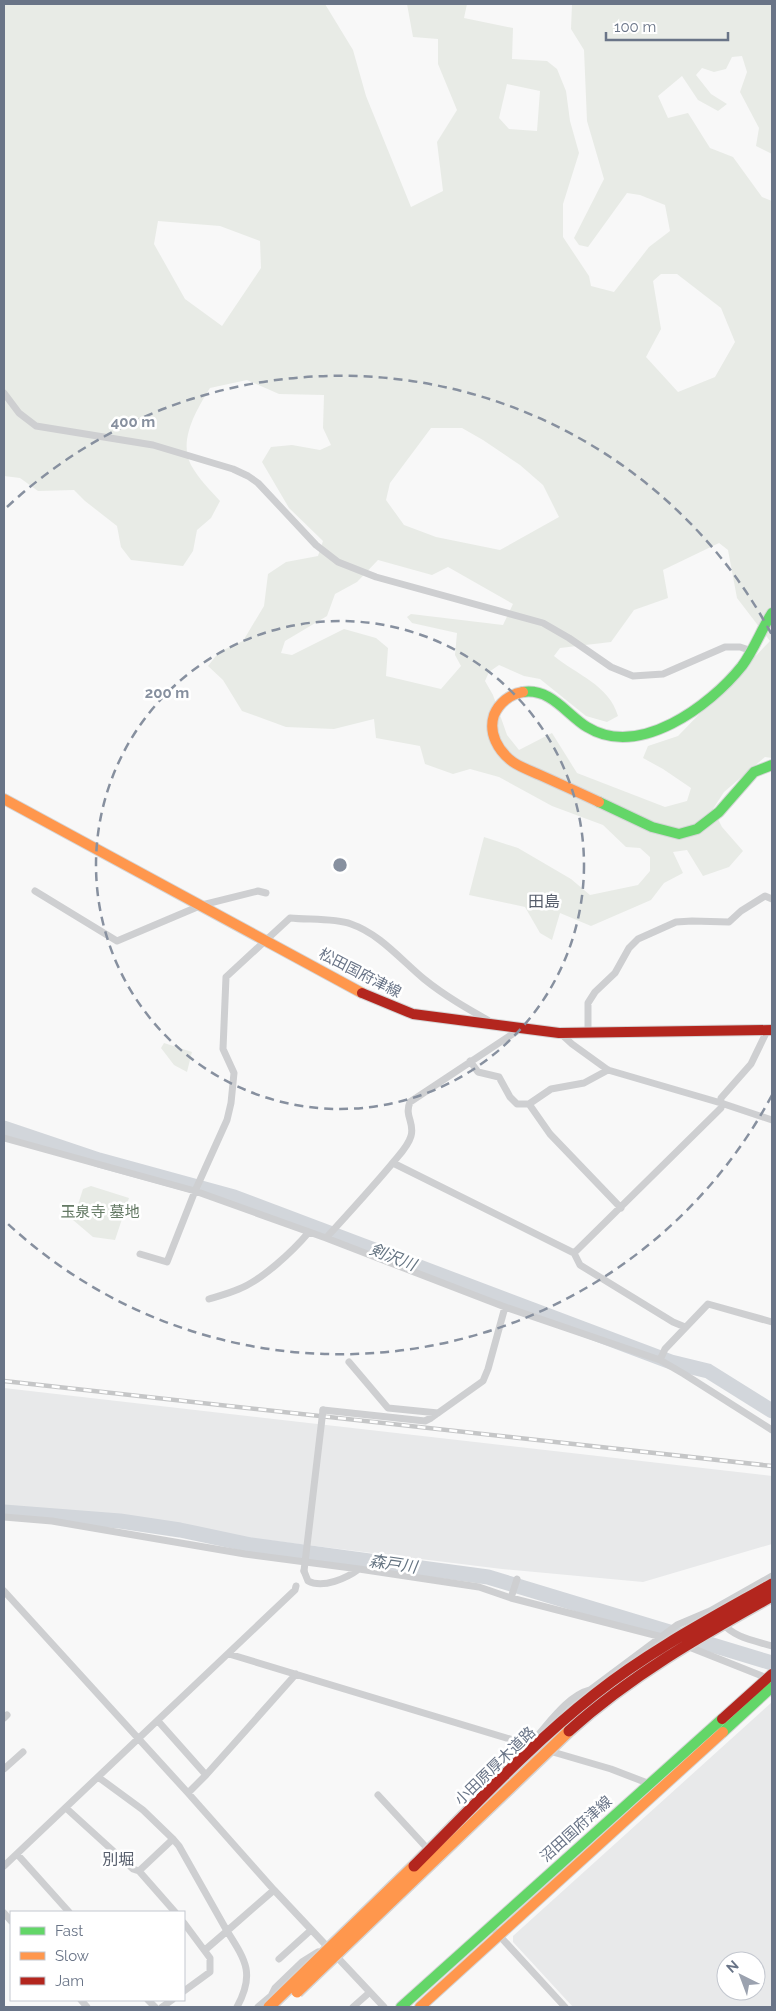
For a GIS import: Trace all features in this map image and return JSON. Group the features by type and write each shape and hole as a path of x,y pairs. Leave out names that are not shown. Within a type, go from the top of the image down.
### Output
{"main road":[{"path":"772,614 752,651 724,687 674,722 650,734 627,738 616,737 590,729 546,695 540,692 526,691 517,693 504,700 495,713 492,727 493,735 499,748 514,762 652,827 679,834 697,829 719,812 754,772 772,765"},
{"name":"松田国府津線","path":"4,799 388,1006 413,1014 498,1026 559,1032 769,1030"},
{"name":"小田原厚木道路","path":"269,2007 572,1714 604,1687 643,1660 772,1584"},
{"name":"小田原厚木道路","path":"280,2007 357,1938 538,1759 610,1696 648,1669 772,1596"},
{"name":"沼田国府津線","path":"400,2007 770,1679"},
{"name":"沼田国府津線","path":"420,2007 499,1936 770,1679"}],"street":[{"path":"4,393 19,413 36,426 153,445 233,469 258,483 316,545 338,562 376,577 543,623 569,638 610,667 633,676 663,674 725,647 740,647 752,651"},
{"path":"35,891 117,941 202,905 258,891 266,894"},
{"path":"588,1032 588,1003 595,992 615,973 629,948 638,939 676,922 729,922 741,911 765,896 772,900"},
{"path":"140,1254 167,1262 226,1120 231,1103 234,1073 224,1049 226,977 290,918 344,922 354,925 383,942 422,978 443,993 498,1026"},
{"path":"326,1238 369,1193 403,1150 411,1136 412,1127 406,1111 410,1102 523,1028"},
{"path":"574,1253 721,1108 721,1098 751,1064 769,1030"},
{"path":"559,1032 572,1044 608,1070 772,1120"},
{"path":"470,1062 478,1072 499,1077 516,1104 529,1104 551,1088 584,1083 608,1070"},
{"path":"529,1104 550,1134 621,1208"},
{"path":"4,1138 195,1191 326,1238 505,1307 660,1360 772,1430"},
{"path":"393,1163 574,1253 580,1265 673,1322 685,1327"},
{"path":"209,1299 241,1289 264,1274 302,1241 309,1232"},
{"path":"660,1360 665,1349 708,1304 772,1322"},
{"path":"359,1569 345,1578 321,1584 308,1581 304,1571 323,1410 425,1421 483,1381 505,1307"},
{"path":"349,1362 388,1408 438,1413"},
{"path":"4,1516 106,1530 245,1554 479,1587 511,1598 661,1636 770,1679"},
{"path":"258,2007 271,1996 275,1988 302,1962 313,1956 530,1744 550,1720 580,1692 590,1690 677,1626 710,1611 772,1576"},
{"path":"511,1598 517,1579"},
{"path":"4,1866 230,1654 295,1590 296,1586"},
{"path":"4,1591 324,1945 384,2007"},
{"path":"710,1611 729,1632 772,1646"},
{"path":"230,1654 530,1744 638,1778 650,1784"},
{"path":"188,1793 296,1674"},
{"path":"158,1721 206,1775"},
{"path":"4,1769 23,1752"},
{"path":"98,1777 143,1810 179,1846 241,1953 248,1976 242,1996 236,2007"},
{"path":"378,1795 425,1846"},
{"path":"66,1808 133,1869 139,1871 174,1911"},
{"path":"139,1871 173,1839"},
{"path":"17,1854 68,1911"},
{"path":"206,1950 274,1890"},
{"path":"185,1924 206,1950 210,1958 210,1972 185,1990"},
{"path":"491,1926 565,2007"},
{"path":"279,1959 311,1930"},
{"path":"353,2007 370,1992"}],"shaded area":[{"path":"4,1388 772,1476 772,1544 643,1582 502,1569 4,1508"},
{"path":"772,1702 772,2007 573,2007 513,1942 513,1936"}],"green space":[{"path":"4,4 325,4 353,50 366,96 411,207 443,191 437,142 457,110 438,64 438,39 413,37 407,4 467,4 464,18 513,28 512,59 547,61 557,69 566,91 570,121 579,153 563,204 563,237 589,276 591,286 614,292 649,247 670,231 665,205 640,195 627,193 588,247 579,245 574,238 604,179 587,121 584,50 571,29 572,4 772,4 772,154 756,146 759,128 740,92 747,72 742,56 732,57 726,69 714,72 702,68 696,75 711,94 727,104 718,111 698,100 682,76 658,96 668,118 688,113 710,148 733,157 762,197 772,201 772,758 765,757 724,792 713,809 722,827 743,851 729,867 703,876 687,850 673,852 683,873 664,883 651,900 591,926 560,913 552,940 540,933 525,907 469,895 484,837 518,848 571,879 590,895 638,885 650,871 650,857 640,848 626,847 603,825 552,806 499,777 470,769 453,774 425,764 420,746 376,738 374,719 334,729 286,727 242,711 223,680 208,666 219,652 243,641 264,606 268,574 286,562 318,556 323,541 289,508 262,462 271,447 292,445 320,450 331,445 323,428 324,395 279,394 247,380 210,388 195,415 188,435 187,445 191,465 204,484 220,501 211,518 197,530 193,551 183,566 131,560 121,547 117,526 74,490 38,491 20,478 4,476","holes":["507,84 540,91 537,131 509,129 499,118","158,221 220,226 260,241 261,268 222,326 185,299 154,244","661,274 677,274 721,308 735,342 715,377 678,392 646,357 661,329 653,281","431,428 462,428 520,465 543,485 559,517 500,550 436,537 404,525 386,500 390,483","719,543 728,550 737,598 770,641 678,736 648,746 643,758 691,788 687,801 665,807 577,773 552,733 519,750 507,735 493,695 485,681 489,672 499,665 524,676 540,679 586,716 607,722 618,716 614,705 607,696 600,688 554,656 560,648 611,642 634,610 668,598 663,570","378,560 432,575 448,567 513,604 503,625 411,614 407,617 412,623 457,633 455,655 461,666 441,689 386,676 388,648 376,638 344,629 292,655 281,653 285,641 327,616 335,594 357,582"]},
{"path":"164,1043 192,1052 187,1072 174,1065 161,1048"},
{"name":"玉泉寺 墓地","path":"91,1186 129,1198 115,1240 93,1237 73,1220 83,1189"}],"waterway":[{"name":"剣沢川","path":"4,1128 99,1160 234,1197 671,1362 708,1371 772,1411"},
{"name":"森戸川","path":"4,1512 120,1521 180,1530 251,1545 488,1577 772,1663"}],"railway":[{"path":"4,1381 772,1466"}],"traffic: fast":[{"path":"523,692 533,692 550,698 579,722 607,735 629,737 650,732 672,724 712,697 742,666 772,613"},
{"path":"599,802 652,827 679,834 697,829 719,812 754,772 772,765"},
{"path":"723,1732 772,1687"},
{"path":"401,2007 722,1719"}],"traffic: slow":[{"path":"523,692 506,700 494,715 492,722 493,735 503,753 519,766 599,802"},
{"path":"4,799 362,993"},
{"path":"297,1992 569,1731"},
{"path":"420,2007 723,1732"},
{"path":"269,2007 414,1866"}],"traffic: jam":[{"path":"362,993 413,1014 559,1033 772,1030"},
{"path":"414,1866 525,1755 595,1694 659,1649 772,1584"},
{"path":"569,1731 616,1692 666,1658 772,1596"},
{"path":"722,1719 772,1674"}],"district":[{"name":"田島","path":"544,901"},
{"name":"別堀","path":"118,1859"}]}
